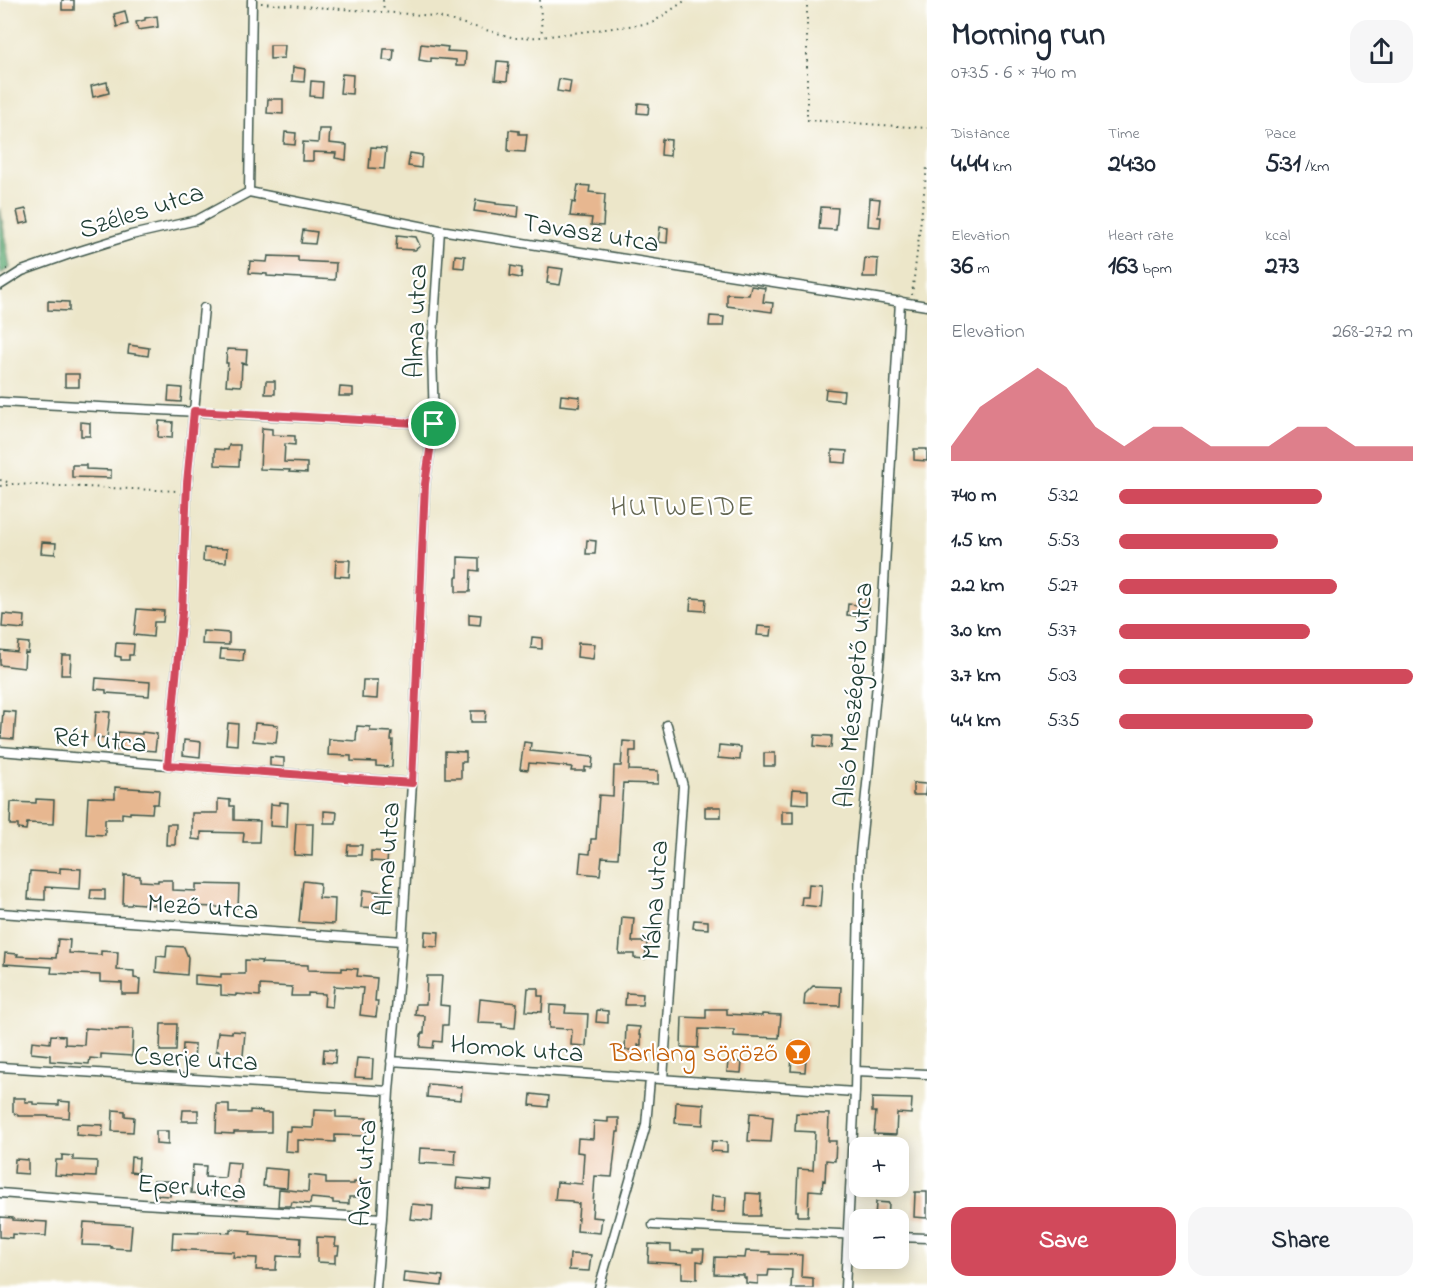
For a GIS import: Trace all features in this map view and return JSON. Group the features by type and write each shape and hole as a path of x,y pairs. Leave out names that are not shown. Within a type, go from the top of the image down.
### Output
{"street":[{"path":"249,192 252,1"},
{"name":"Tavasz utca","path":"249,192 440,230 927,306"},
{"name":"Széles utca","path":"0,285 22,271 70,254 131,235 197,220 249,192"},
{"name":"Alma utca","path":"391,1061 402,941 412,783 425,484 434,424 432,352 440,230"},
{"name":"Alsó Mészégető utca","path":"845,1288 856,1071 860,854 880,654 900,301"},
{"path":"168,765 182,612 187,491 204,309"},
{"path":"0,402 434,424"},
{"name":"Málna utca","path":"663,1079 683,786 668,725"},
{"name":"Rét utca","path":"0,751 412,783"},
{"name":"Mező utca","path":"0,913 402,941"},
{"name":"Homok utca","path":"391,1061 855,1092"},
{"name":"Avar utca","path":"376,1288 391,1061"},
{"name":"Cserje utca","path":"0,1067 389,1090"},
{"path":"856,1071 927,1074"},
{"path":"599,1288 646,1125 650,1079"},
{"name":"Eper utca","path":"0,1193 382,1218"},
{"path":"653,1225 847,1234"},
{"path":"909,1237 927,1238"}],"path":[{"path":"384,0 384,12"},
{"path":"540,0 542,37"},
{"path":"252,1 435,16 515,38 542,37 652,23 686,0"},
{"path":"807,0 807,120 927,129"},
{"path":"911,303 927,167"},
{"path":"0,480 14,483 187,491"},
{"path":"0,486 14,483"}],"green space":[{"path":"0,208 10,268 0,274"}],"building":[{"path":"62,0 74,0 74,10 62,10"},
{"path":"125,11 128,24 117,27 114,14"},
{"path":"157,16 158,27 138,30 136,22"},
{"path":"421,44 448,47 447,51 466,52 465,66 456,66 456,60 431,58 431,62 419,60"},
{"path":"270,45 285,45 284,58 270,59"},
{"path":"384,49 394,49 393,61 383,60"},
{"path":"497,61 509,62 507,81 495,80"},
{"path":"293,67 305,69 304,82 292,81"},
{"path":"342,74 353,75 352,94 340,93"},
{"path":"559,79 571,81 569,93 557,91"},
{"path":"311,81 323,82 322,97 310,96"},
{"path":"107,82 109,93 93,97 91,86"},
{"path":"268,99 283,99 283,114 267,113"},
{"path":"638,103 649,104 648,114 637,113"},
{"path":"319,129 330,129 329,143 347,145 346,160 335,158 336,153 313,152 313,161 302,161 303,142 318,143"},
{"path":"509,130 527,134 525,152 508,151"},
{"path":"285,132 296,133 295,145 284,144"},
{"path":"662,139 671,140 670,156 661,155"},
{"path":"371,147 386,148 384,169 369,168"},
{"path":"410,153 422,155 421,168 408,166"},
{"path":"578,185 590,186 589,192 605,194 603,226 591,225 592,218 570,216"},
{"path":"870,198 880,199 878,217 881,217 880,227 868,226"},
{"path":"476,200 519,206 518,217 474,211"},
{"path":"821,207 838,208 836,230 819,229"},
{"path":"26,209 29,222 20,224 17,211"},
{"path":"660,227 668,228 667,243 658,242"},
{"path":"303,230 317,232 315,244 301,243"},
{"path":"397,235 416,237 420,246 415,250 396,249"},
{"path":"455,255 465,256 464,268 454,267"},
{"path":"268,256 298,257 298,261 336,263 335,280 249,273 250,261 267,262"},
{"path":"865,258 878,259 877,277 863,277"},
{"path":"511,266 522,268 521,278 510,276"},
{"path":"549,267 563,269 560,285 547,283"},
{"path":"751,286 765,288 763,302 773,303 772,312 727,306 727,294 749,295"},
{"path":"48,301 69,302 69,311 48,310"},
{"path":"710,316 724,317 723,326 709,326"},
{"path":"129,345 149,348 148,356 128,353"},
{"path":"227,349 247,350 246,364 242,363 241,386 226,385"},
{"path":"65,374 79,374 79,387 65,387"},
{"path":"266,381 275,381 275,394 265,394"},
{"path":"169,387 182,388 181,402 168,401"},
{"path":"340,387 353,388 353,396 339,396"},
{"path":"826,389 844,391 843,401 825,399"},
{"path":"561,395 580,397 579,407 560,405"},
{"path":"159,421 173,422 172,438 158,437"},
{"path":"81,422 90,423 90,436 81,436"},
{"path":"262,428 272,429 272,435 295,436 295,445 285,444 284,462 307,463 307,473 260,469"},
{"path":"229,445 240,445 239,466 215,465 215,449 228,450"},
{"path":"914,449 927,449 927,461 914,460"},
{"path":"832,450 847,451 846,463 832,462"},
{"path":"72,465 86,465 86,469 111,470 111,478 72,477"},
{"path":"587,540 596,541 595,554 586,554"},
{"path":"42,542 56,543 55,554 41,553"},
{"path":"204,548 227,549 226,562 203,561"},
{"path":"458,557 479,558 479,571 471,570 470,592 456,592"},
{"path":"336,560 350,560 349,577 335,576"},
{"path":"691,598 706,599 705,611 690,610"},
{"path":"860,599 870,600 868,620 858,619 859,616 847,615 848,604 859,605"},
{"path":"137,609 164,611 163,622 154,622 153,637 134,635"},
{"path":"3,614 25,616 24,629 2,627"},
{"path":"469,614 481,615 480,625 469,624"},
{"path":"758,626 772,627 771,636 757,635"},
{"path":"203,631 229,633 229,645 202,644"},
{"path":"532,637 542,638 542,649 531,648"},
{"path":"18,642 29,643 28,653 25,652 24,668 0,665 0,650 17,652"},
{"path":"116,643 134,644 133,655 129,655 129,660 121,660 121,657 115,656"},
{"path":"578,643 595,644 593,659 577,657"},
{"path":"221,649 244,650 243,661 220,659"},
{"path":"62,655 71,655 70,675 61,675"},
{"path":"96,678 150,682 149,696 106,693 106,690 95,689"},
{"path":"363,680 378,680 377,699 362,698"},
{"path":"3,711 16,712 14,739 1,738"},
{"path":"96,711 110,712 107,738 94,737"},
{"path":"471,711 486,711 485,722 471,722"},
{"path":"228,723 238,724 237,745 226,744"},
{"path":"255,723 278,725 276,743 253,741"},
{"path":"357,726 370,727 370,731 392,732 392,767 376,766 376,762 351,761 351,756 328,755 329,739 356,741"},
{"path":"118,732 157,734 155,751 116,750"},
{"path":"815,735 832,736 831,748 814,746"},
{"path":"184,740 201,742 200,757 183,755"},
{"path":"623,741 636,742 636,751 630,751 629,770 658,771 658,784 623,783 618,858 602,857 600,875 579,873 581,853 590,854 591,839 596,839 599,795 613,796 614,766 621,766"},
{"path":"524,742 531,743 530,751 593,757 592,768 585,767 585,771 571,771 572,767 529,763 528,770 520,769"},
{"path":"719,745 741,747 740,760 718,758"},
{"path":"445,751 466,752 466,762 461,762 461,778 445,778"},
{"path":"764,753 775,753 775,766 764,766"},
{"path":"270,757 284,758 284,767 270,766"},
{"path":"913,783 926,784 925,795 913,795"},
{"path":"115,787 159,790 158,804 153,804 152,813 122,813 122,819 105,819 105,835 86,834 88,797 115,798"},
{"path":"793,789 808,790 808,804 792,803"},
{"path":"36,799 54,800 53,824 27,823 26,830 18,829 18,825 10,825 11,802 36,803"},
{"path":"218,799 230,800 230,806 234,806 234,820 260,821 259,842 243,842 244,833 201,832 201,840 192,839 192,813 218,813"},
{"path":"280,802 288,803 287,827 270,826 271,804 280,805"},
{"path":"705,807 721,807 721,817 705,817"},
{"path":"324,811 337,812 336,823 324,823"},
{"path":"782,811 793,811 793,824 782,824"},
{"path":"296,823 313,823 312,856 294,855"},
{"path":"167,824 176,824 175,845 166,845"},
{"path":"348,845 362,845 361,855 347,855"},
{"path":"371,851 388,852 387,862 371,861"},
{"path":"60,868 81,869 80,889 45,887 45,900 28,899 30,871 60,873"},
{"path":"124,875 140,876 140,881 172,880 172,890 196,891 196,884 239,885 238,908 168,905 168,908 156,908 156,905 132,903 123,905"},
{"path":"303,881 320,883 319,898 335,899 334,924 299,922"},
{"path":"809,884 822,885 820,907 801,905 802,897 808,897"},
{"path":"91,890 105,890 105,900 90,899"},
{"path":"363,890 382,892 381,908 361,907"},
{"path":"622,917 634,918 632,942 647,942 645,959 634,958 634,954 619,954"},
{"path":"694,920 708,921 708,929 693,928"},
{"path":"425,931 439,932 438,947 424,946"},
{"path":"58,939 70,940 69,953 101,955 101,951 118,952 117,970 134,971 134,978 140,979 139,994 122,994 122,983 100,982 100,975 51,973 52,967 4,964 5,953 18,954 17,956 56,958"},
{"path":"167,946 184,947 188,957 187,975 156,972 157,956 166,957"},
{"path":"245,960 308,965 308,970 358,969 357,976 377,978 376,1017 360,1015 363,988 334,986 332,1007 324,1006 325,994 308,993 308,996 291,996 292,987 260,985 260,996 236,994 236,996 221,995 221,986 195,984 195,975 221,977 221,974 245,974"},
{"path":"427,976 442,976 440,1005 449,1006 448,1025 443,1025 442,1042 434,1041 433,1048 420,1047 425,1016 415,1015 416,1004 426,1004"},
{"path":"813,986 841,987 840,1006 804,1005 805,994"},
{"path":"528,988 538,988 538,996 543,996 542,1012 526,1011"},
{"path":"626,993 643,994 642,1005 625,1005"},
{"path":"480,999 517,1003 515,1028 502,1027 502,1024 478,1023"},
{"path":"550,1005 566,1006 565,1013 588,1014 586,1046 571,1045 572,1030 570,1029 549,1028"},
{"path":"706,1009 727,1009 727,1014 781,1015 779,1038 734,1036 734,1030 699,1029 698,1048 681,1047 682,1017 706,1018"},
{"path":"597,1010 608,1011 608,1023 596,1022"},
{"path":"161,1024 177,1024 176,1051 160,1051"},
{"path":"626,1026 640,1027 641,1045 638,1045 638,1050 625,1050"},
{"path":"85,1028 133,1029 132,1056 101,1054 101,1059 90,1058 89,1064 50,1061 50,1055 31,1053 32,1041 50,1043 51,1035 65,1036 65,1044 84,1045"},
{"path":"232,1031 245,1032 243,1056 219,1057 219,1051 216,1051 218,1032 232,1033"},
{"path":"793,1041 807,1042 805,1072 791,1071"},
{"path":"183,1044 195,1045 194,1062 182,1061"},
{"path":"324,1049 336,1050 335,1063 323,1062"},
{"path":"357,1058 373,1059 372,1078 355,1077"},
{"path":"728,1061 742,1062 741,1073 727,1072"},
{"path":"428,1084 462,1087 461,1100 427,1097"},
{"path":"531,1094 549,1096 548,1107 530,1105"},
{"path":"13,1098 25,1098 25,1102 33,1102 33,1104 59,1105 59,1101 70,1102 69,1118 19,1116 13,1112"},
{"path":"872,1098 912,1099 911,1114 897,1113 896,1135 874,1134 876,1112 872,1112"},
{"path":"676,1102 704,1104 703,1125 675,1123"},
{"path":"217,1104 229,1104 229,1113 250,1113 250,1110 271,1113 271,1132 216,1133"},
{"path":"113,1110 125,1111 125,1116 134,1117 133,1132 112,1131"},
{"path":"183,1110 198,1110 198,1121 182,1121"},
{"path":"314,1110 336,1111 336,1117 367,1118 366,1136 335,1135 335,1142 298,1140 298,1152 285,1151 286,1131 291,1131 291,1127 313,1128"},
{"path":"750,1113 773,1117 771,1142 748,1141"},
{"path":"796,1113 829,1114 828,1141 836,1141 835,1161 826,1160 822,1191 809,1190 808,1216 798,1216 798,1211 796,1211 798,1169 813,1170 815,1132 795,1131"},
{"path":"608,1118 619,1118 619,1132 617,1132 612,1177 595,1176 592,1217 602,1218 600,1233 577,1231 579,1204 572,1203 572,1201 555,1200 557,1182 582,1184 584,1153 577,1152 578,1138 593,1139 594,1121 608,1122"},
{"path":"77,1124 103,1125 102,1137 76,1135"},
{"path":"156,1131 168,1131 168,1145 156,1144"},
{"path":"712,1141 727,1142 727,1152 711,1151"},
{"path":"420,1148 456,1150 455,1165 419,1163"},
{"path":"62,1155 73,1156 73,1160 97,1161 96,1177 55,1175 56,1160 62,1160"},
{"path":"131,1157 139,1158 138,1173 130,1172"},
{"path":"15,1159 28,1160 28,1174 14,1173"},
{"path":"227,1162 240,1163 237,1200 224,1199 224,1192 191,1193 193,1165 206,1166 205,1177 225,1178"},
{"path":"265,1168 288,1170 287,1188 263,1186"},
{"path":"309,1175 326,1177 326,1184 368,1183 368,1197 349,1197 349,1204 311,1198 310,1204 292,1202 291,1206 278,1206 279,1189 308,1192"},
{"path":"457,1178 492,1181 491,1190 456,1188"},
{"path":"154,1181 171,1181 170,1196 154,1195"},
{"path":"915,1192 927,1192 927,1218 914,1217"},
{"path":"746,1193 761,1194 760,1216 745,1216"},
{"path":"712,1196 726,1197 725,1212 711,1212"},
{"path":"876,1202 889,1203 889,1209 876,1209"},
{"path":"412,1204 433,1206 432,1221 410,1219"},
{"path":"0,1217 47,1222 46,1236 12,1234 12,1238 0,1237"},
{"path":"84,1222 132,1225 130,1249 82,1245"},
{"path":"230,1229 251,1231 250,1234 301,1238 300,1257 277,1256 276,1270 256,1270 257,1258 233,1257 234,1252 172,1249 173,1232 230,1233"},
{"path":"317,1237 336,1238 335,1246 339,1246 338,1255 335,1255 335,1263 317,1262"},
{"path":"649,1244 671,1245 671,1251 693,1252 693,1249 704,1249 703,1262 697,1261 697,1279 682,1278 682,1264 648,1262"},
{"path":"746,1251 802,1255 801,1277 813,1278 813,1288 791,1288 792,1270 769,1269 768,1276 758,1276 758,1284 746,1283 744,1275 714,1274 715,1257 745,1258"},
{"path":"570,1254 591,1255 589,1271 569,1270"},
{"path":"404,1272 443,1276 442,1286 403,1282"}],"place":[{"name":"Barlang söröző","path":"798,1052"}],"district":[{"name":"HUTWEIDE","path":"683,505"}],"route":[{"path":"194,411 434,424 425,484 412,783 168,765 182,612 187,483 194,411"}]}
